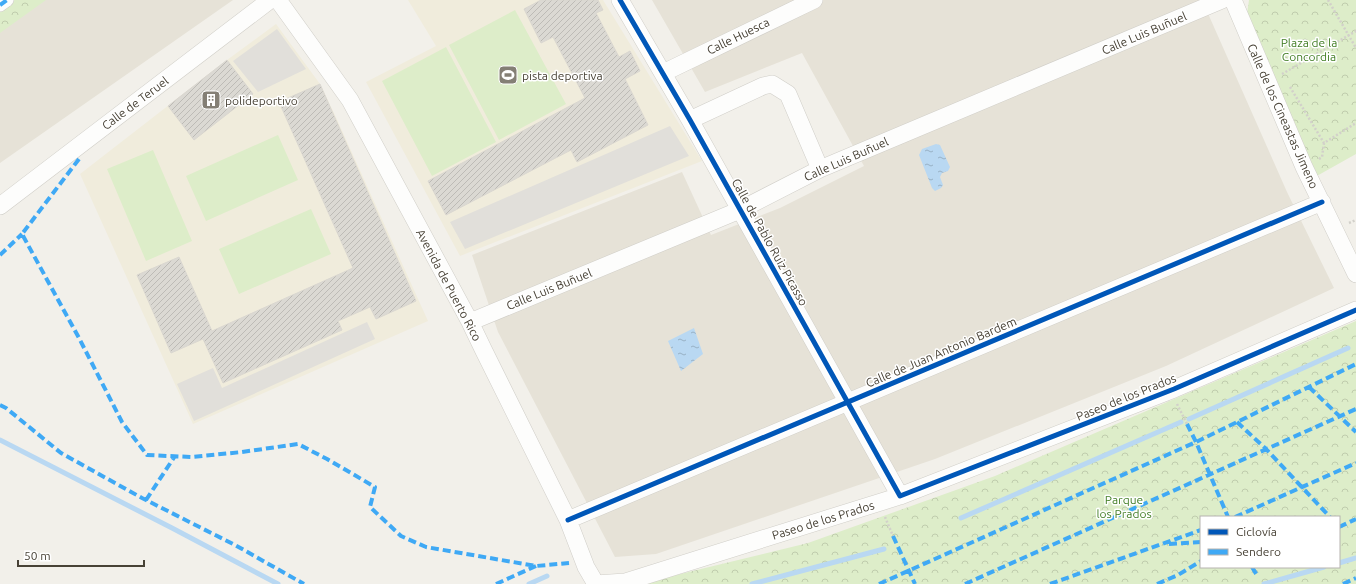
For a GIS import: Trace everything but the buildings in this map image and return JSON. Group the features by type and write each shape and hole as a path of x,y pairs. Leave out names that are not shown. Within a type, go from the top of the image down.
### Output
{"street":[{"path":"0,5 6,0"},
{"name":"Calle de Teruel","path":"0,206 270,0"},
{"name":"Avenida de Puerto Rico","path":"278,0 350,100 470,322 568,520 586,567 596,584"},
{"name":"Calle de Pablo Ruiz Picasso","path":"620,0 690,120 900,496"},
{"name":"Calle Huesca","path":"663,73 814,0"},
{"name":"Calle Luis Buñuel","path":"470,322 740,210 820,168 1222,0"},
{"name":"Calle de los Cineastas Jimeno","path":"1233,0 1304,167 1356,274"},
{"path":"690,120 763,86 772,84 788,94 820,168"},
{"name":"Calle de Juan Antonio Bardem","path":"568,520 1322,202"},
{"name":"Paseo de los Prados","path":"596,584 625,582 900,496 1174,389 1356,310"}],"path":[{"path":"1328,0 1356,48"},
{"path":"1286,80 1282,74 1356,31"},
{"path":"1289,86 1324,142 1322,157 1304,167"},
{"path":"1324,142 1356,123"},
{"path":"1347,224 1356,220"},
{"path":"1176,402 1187,424"},
{"path":"883,513 893,536"}],"shaded area":[{"path":"0,0 233,0 0,163"},
{"path":"408,0 603,0 702,161 460,256 366,82 436,46"},
{"path":"652,0 1202,0 1287,192 1334,288 1166,366 935,459 656,554 615,557 498,332 472,255 682,172 711,235 780,208 864,166 802,53 705,92"},
{"path":"276,24 320,84 428,321 193,424 80,174"},
{"path":"277,29 306,69 258,92 233,61"},
{"path":"670,126 689,156 465,249 450,222"},
{"path":"367,322 375,339 194,421 177,384 213,368 222,388"}],"green space":[{"path":"0,0 46,0 0,33"},
{"name":"Plaza de la Concordia","path":"1249,0 1356,0 1356,154 1315,177 1247,14"},
{"name":"pista deportiva","path":"515,10 566,104 499,140 449,45"},
{"path":"446,47 496,142 432,176 382,81"},
{"path":"278,135 298,180 206,221 186,176"},
{"path":"153,150 192,241 146,261 107,169"},
{"path":"311,209 331,254 239,294 219,249"},
{"name":"Parque los Prados","path":"1356,321 1356,584 639,584 808,543 995,476"}],"water":[{"path":"936,144 940,145 950,167 948,171 942,173 940,177 943,185 935,191 932,188 919,155 922,149"},
{"path":"694,328 703,354 681,371 668,341"}],"waterway":[{"path":"1189,419 1348,348"},
{"path":"961,518 1181,422"},
{"path":"0,440 278,584"},
{"path":"752,584 884,549"},
{"path":"1340,563 1356,558"},
{"path":"1264,584 1320,568"},
{"path":"529,584 547,576"}],"marked path":[{"path":"0,5 7,0"},
{"path":"79,159 22,234 79,338 122,422 147,455 191,457 298,444 375,487 370,507 401,536 426,547 536,566 569,563"},
{"path":"0,255 22,234"},
{"path":"879,584 1196,442 1356,364"},
{"path":"1309,387 1356,432"},
{"path":"0,405 6,408 61,453 142,498 235,545 304,584"},
{"path":"965,584 1356,409"},
{"path":"1237,422 1266,449 1329,516"},
{"path":"1187,424 1228,516"},
{"path":"146,500 175,456"},
{"path":"1237,516 1356,463"},
{"path":"1340,527 1356,519"},
{"path":"1050,584 1200,530"},
{"path":"893,536 915,584"},
{"path":"1169,544 1200,542"},
{"path":"1157,584 1178,575 1200,562"},
{"path":"496,584 536,566"},
{"path":"1253,568 1258,577"},
{"path":"1343,584 1356,578"}],"cycle path":[{"path":"620,0 690,120 900,496 1174,389 1356,310"},
{"path":"568,520 1322,202"}],"place":[{"name":"pista deportiva","path":"508,75"},
{"name":"polideportivo","path":"211,100"}]}
